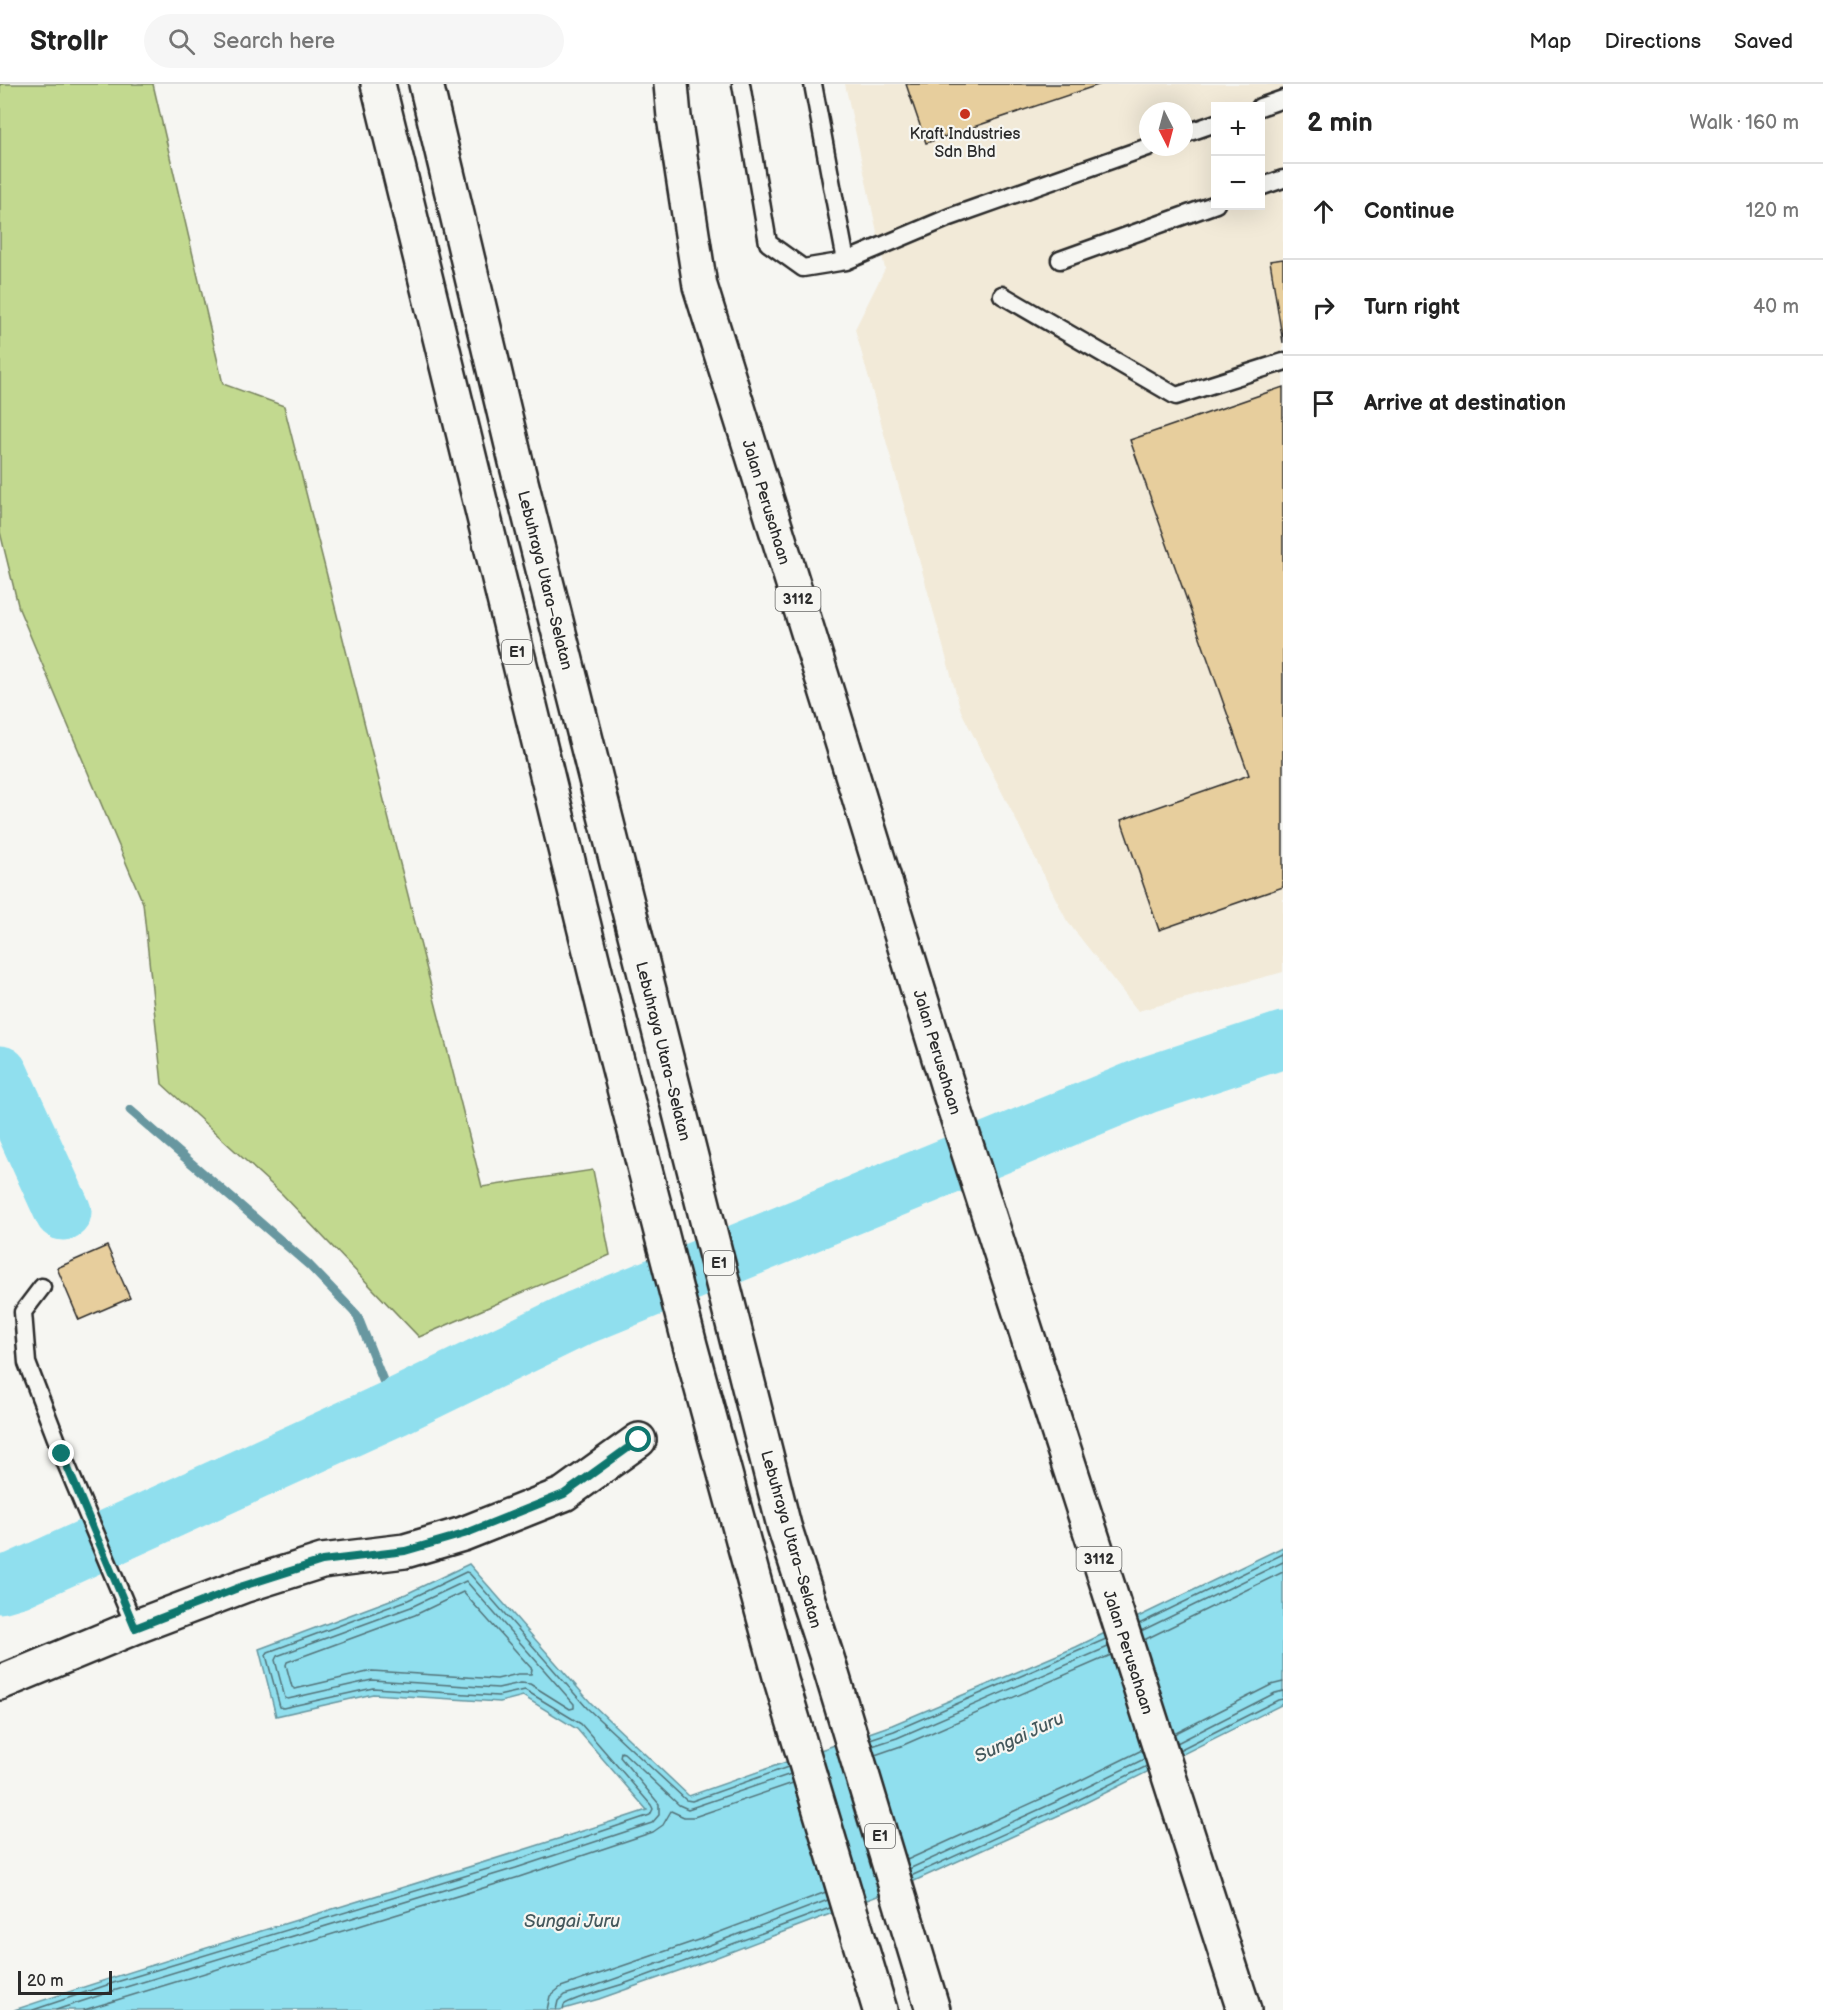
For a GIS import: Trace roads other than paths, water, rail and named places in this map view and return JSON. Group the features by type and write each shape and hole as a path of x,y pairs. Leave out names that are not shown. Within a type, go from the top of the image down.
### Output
{"main road":[{"name":"E1","path":"378,84 608,1023 690,1345 782,1680 880,2010"},
{"name":"Lebuhraya Utara–Selatan","path":"426,84 516,462 784,1526 828,1661 933,2010"},
{"name":"Jalan Perusahaan","path":"671,84 700,286 830,700 954,1107 1245,2010"},
{"path":"0,1683 134,1626 243,1586 322,1561 405,1551 464,1534 564,1494 639,1440"}],"lane":[{"path":"741,84 768,243 802,268 846,261 950,217 1139,150"},
{"path":"813,84 846,261"},
{"path":"1265,105 1283,99"},
{"path":"1193,131 1211,124"},
{"path":"1265,185 1283,179"},
{"path":"1060,260 1211,205"},
{"path":"1002,295 1176,396 1283,362"},
{"path":"42,1287 23,1312 27,1363 62,1454 134,1626"}],"water":[{"name":"Sungai Juru","path":"1283,1547 1283,1704 1077,1807 901,1887 712,1959 599,1999 560,2010 14,2010 647,1810 577,1729 523,1696 500,1702 373,1694 276,1716 259,1649 406,1594 469,1564 591,1703 689,1796 892,1725 1076,1647"}],"waterway":[{"path":"0,1585 17,1580 394,1408 579,1318 1147,1085 1283,1040"},
{"path":"0,1074 63,1212"},
{"path":"130,1110 309,1265 357,1315 394,1408"}],"place":[{"name":"Kraft Industries Sdn Bhd","path":"965,114"}]}
